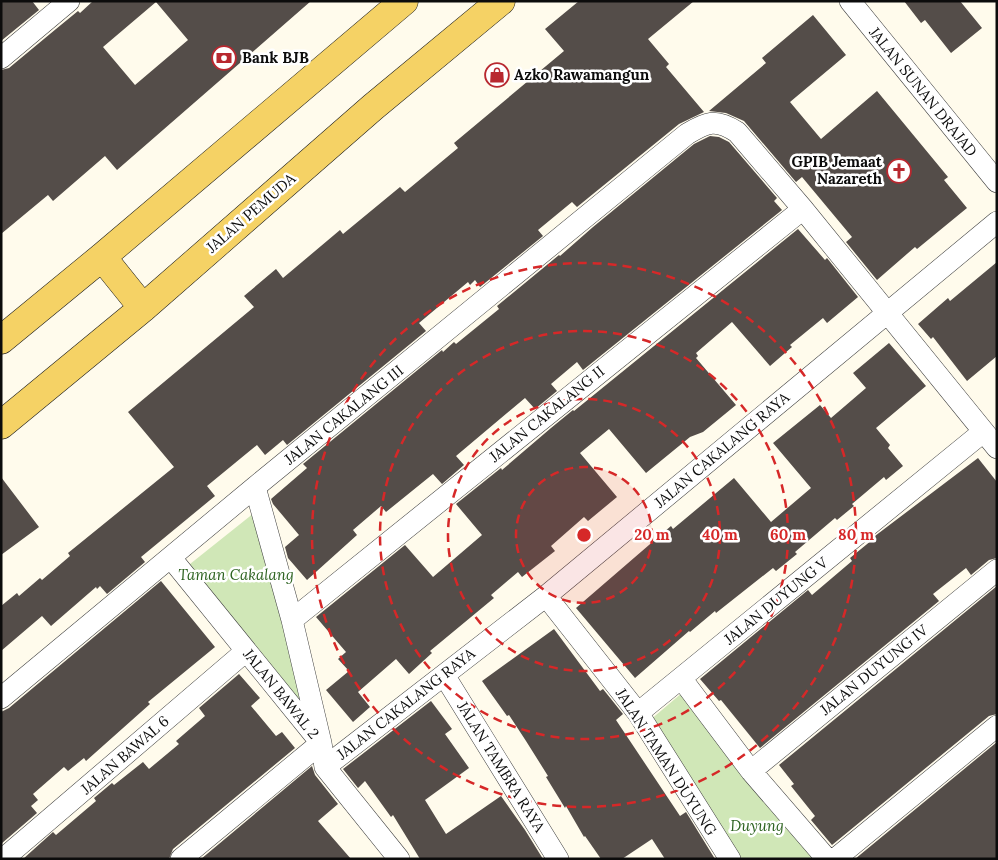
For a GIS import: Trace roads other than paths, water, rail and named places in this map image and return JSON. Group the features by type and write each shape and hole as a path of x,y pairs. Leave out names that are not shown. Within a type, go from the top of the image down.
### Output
{"main road":[{"path":"1,340 102,257 404,1"},
{"name":"JALAN PEMUDA","path":"1,425 142,308 365,114 501,1"},
{"path":"102,257 142,308"}],"street":[{"path":"1,58 69,1"},
{"name":"JALAN SUNAN DRAJAD","path":"854,2 997,182"},
{"name":"JALAN CAKALANG III","path":"1,698 255,487 687,134 704,124 716,122 728,126 737,132 803,209 997,448"},
{"name":"JALAN CAKALANG II","path":"292,620 803,209"},
{"name":"JALAN CAKALANG RAYA","path":"325,767 546,596 997,222"},
{"name":"JALAN DUYUNG V","path":"638,713 983,432"},
{"path":"181,859 321,743 292,620 255,487"},
{"name":"JALAN BAWAL 2","path":"171,558 321,743 325,767 399,858"},
{"name":"JALAN DUYUNG IV","path":"751,771 997,570"},
{"name":"JALAN TAMAN DUYUNG","path":"546,596 638,713 730,859"},
{"name":"JALAN BAWAL 6","path":"3,859 246,651"},
{"name":"JALAN TAMBRA RAYA","path":"444,675 558,859"},
{"path":"682,678 751,771 827,859"},
{"path":"835,859 997,726"}],"place":[{"name":"Bank BJB","path":"224,58"},
{"name":"Azko Rawamangun","path":"497,75"},
{"name":"GPIB Jemaat Nazareth","path":"899,171"}],"park label":[{"name":"Taman Cakalang","path":"236,575"},
{"name":"Duyung","path":"757,826"}]}
